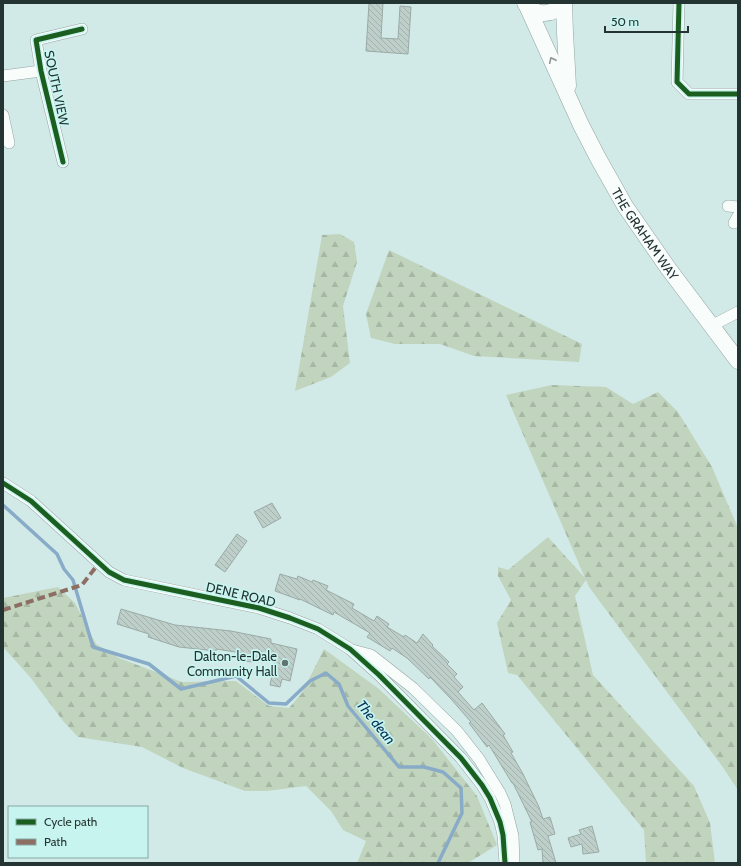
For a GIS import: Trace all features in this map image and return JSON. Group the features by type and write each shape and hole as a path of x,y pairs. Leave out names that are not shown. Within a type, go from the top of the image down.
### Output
{"main road":[{"path":"526,4 531,10 540,13 550,13 558,10 564,3"},
{"name":"THE GRAHAM WAY","path":"564,3 569,96"},
{"name":"THE GRAHAM WAY","path":"526,4 581,125 625,206 668,268 738,361"}],"street":[{"path":"679,3 677,82 689,94 738,94"},
{"name":"SOUTH VIEW","path":"63,162 41,71 36,40 82,29"},
{"path":"3,76 41,71"},
{"path":"3,115 9,143"},
{"path":"711,326 738,312"},
{"name":"DENE ROAD","path":"3,483 30,501 109,572 124,580 265,610 318,629 350,649 379,675 456,753 482,785 490,798 500,822 503,835 505,863"},
{"name":"DENE ROAD","path":"350,649 371,655 396,673 456,731 472,750 500,793 505,804 512,831 514,863"}],"green space":[{"path":"340,234 354,242 357,262 343,306 350,363 331,377 295,391 322,235"},
{"path":"389,250 582,344 579,362 474,356 440,344 395,344 371,338 366,314"},
{"path":"552,385 606,387 633,404 658,392 678,412 712,467 738,528 738,790 722,766 589,587 586,580 575,596 593,675 694,786 710,823 715,863 646,863 644,830 517,675 508,673 497,623 511,600 498,576 498,567 508,570 548,537 585,578 506,395"},
{"path":"58,587 75,603 96,644 119,658 182,682 236,681 269,706 289,708 302,693 324,649 379,689 432,739 477,796 497,845 468,863 357,863 366,841 343,830 331,811 306,786 267,791 245,791 183,768 142,747 78,737 63,721 30,677 3,647 3,598"}],"building":[{"path":"369,3 383,3 381,38 398,39 400,6 411,7 408,54 366,51"},
{"path":"272,503 281,518 263,528 254,512"},
{"path":"237,534 247,541 225,572 215,565"},
{"path":"280,574 297,579 298,576 312,582 313,580 328,586 326,590 354,604 352,608 374,621 377,616 389,624 387,627 404,637 405,635 417,643 423,634 433,645 432,646 449,662 447,664 457,674 454,677 463,687 458,692 474,710 482,703 505,734 503,735 513,752 511,753 539,807 543,819 550,817 555,834 548,836 556,863 543,863 542,849 538,850 530,822 532,822 513,783 489,745 487,747 469,723 471,722 430,677 429,679 407,658 392,648 390,651 367,637 370,633 334,612 333,615 300,599 275,591"},
{"path":"121,609 175,625 231,631 271,639 271,643 297,649 290,681 282,679 280,687 270,685 275,662 254,659 253,662 241,661 242,653 216,649 216,651 179,647 148,637 149,634 117,624"},
{"path":"592,826 599,852 583,854 582,844 571,847 568,838 581,834 579,830"}],"waterway":[{"name":"The dean","path":"3,505 57,554 64,569 73,580 93,647 149,664 181,689 236,676 269,703 286,704 310,681 326,673 339,684 348,706 399,767 424,767 443,772 461,788 462,813 438,863"}],"marked path":[{"path":"3,610 82,585 99,563"}],"cycle path":[{"path":"679,3 677,82 689,94 738,94"},
{"path":"63,162 41,71 36,40 82,29"},
{"path":"3,483 31,501 109,572 124,580 259,608 318,629 350,649 379,675 461,758 482,785 490,798 500,822 503,835 505,863"}],"place":[{"name":"Dalton-le-Dale Community Hall","path":"285,663"}]}
